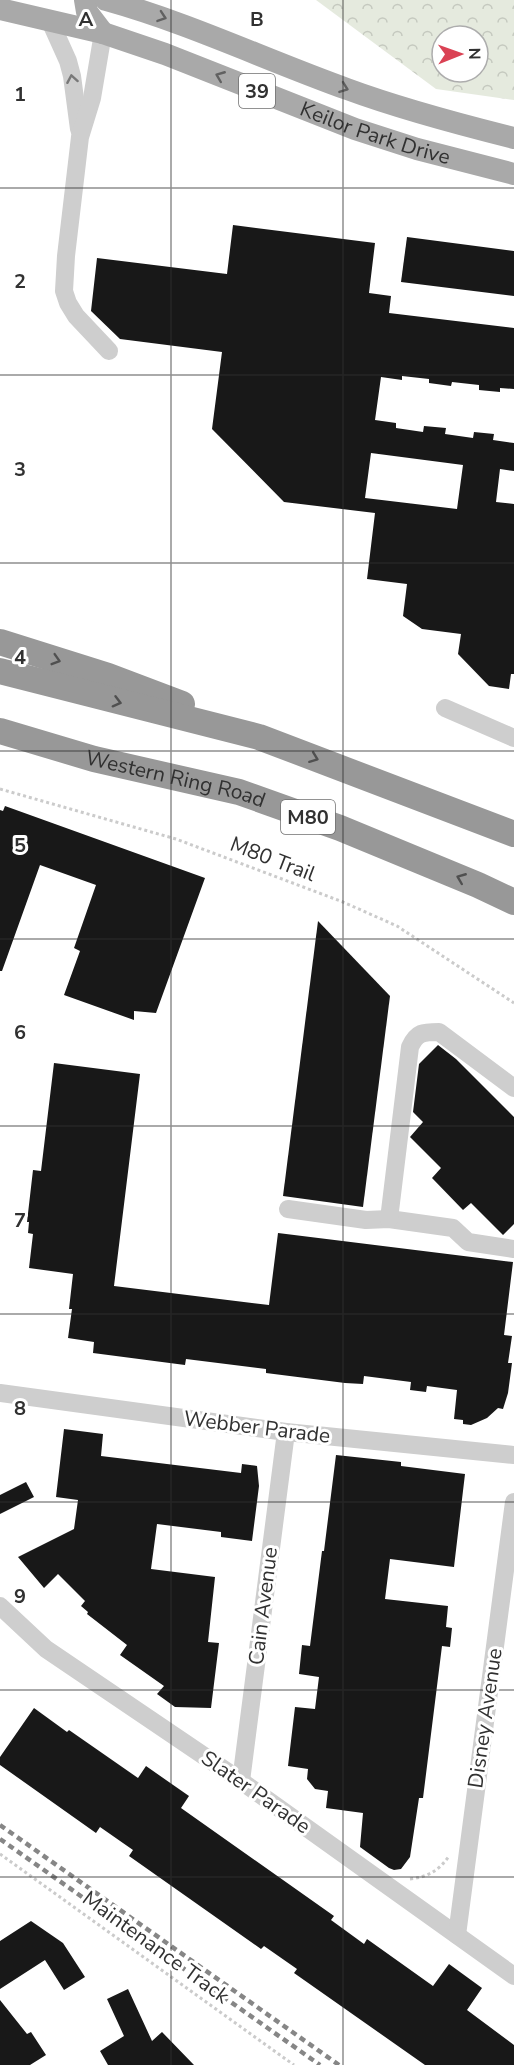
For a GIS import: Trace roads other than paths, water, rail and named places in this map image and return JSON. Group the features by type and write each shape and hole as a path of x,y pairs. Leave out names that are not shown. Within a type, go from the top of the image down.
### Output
{"highway":[{"path":"0,642 108,676 181,703 259,737 514,834"},
{"path":"0,671 259,737"},
{"name":"Western Ring Road","path":"0,731 94,759 239,792 340,828 514,902"},
{"path":"0,743 94,759"}],"main road":[{"path":"84,0 87,12 103,33"},
{"path":"103,33 108,0"},
{"name":"Keilor Park Drive","path":"108,0 181,24 348,90 400,107 514,138"},
{"name":"Keilor Park Drive","path":"0,9 103,33 165,54 355,129 417,149 514,174"}],"street":[{"path":"50,21 68,61 72,76 80,137"},
{"path":"103,33 92,98 80,137 64,291 76,316 109,351"},
{"path":"445,708 514,738"},
{"path":"389,1219 410,1047 415,1037 425,1032 439,1032 514,1088"},
{"path":"288,1209 366,1220 389,1219 453,1228 468,1242 514,1249"},
{"name":"Webber Parade","path":"0,1393 286,1432 514,1455"},
{"name":"Cain Avenue","path":"241,1780 286,1432"},
{"name":"Disney Avenue","path":"457,1935 514,1502"},
{"name":"Slater Parade","path":"0,1606 46,1649 241,1780 514,1976"}],"railway":[{"path":"0,1825 339,2065"},
{"path":"0,1839 320,2065"}]}
